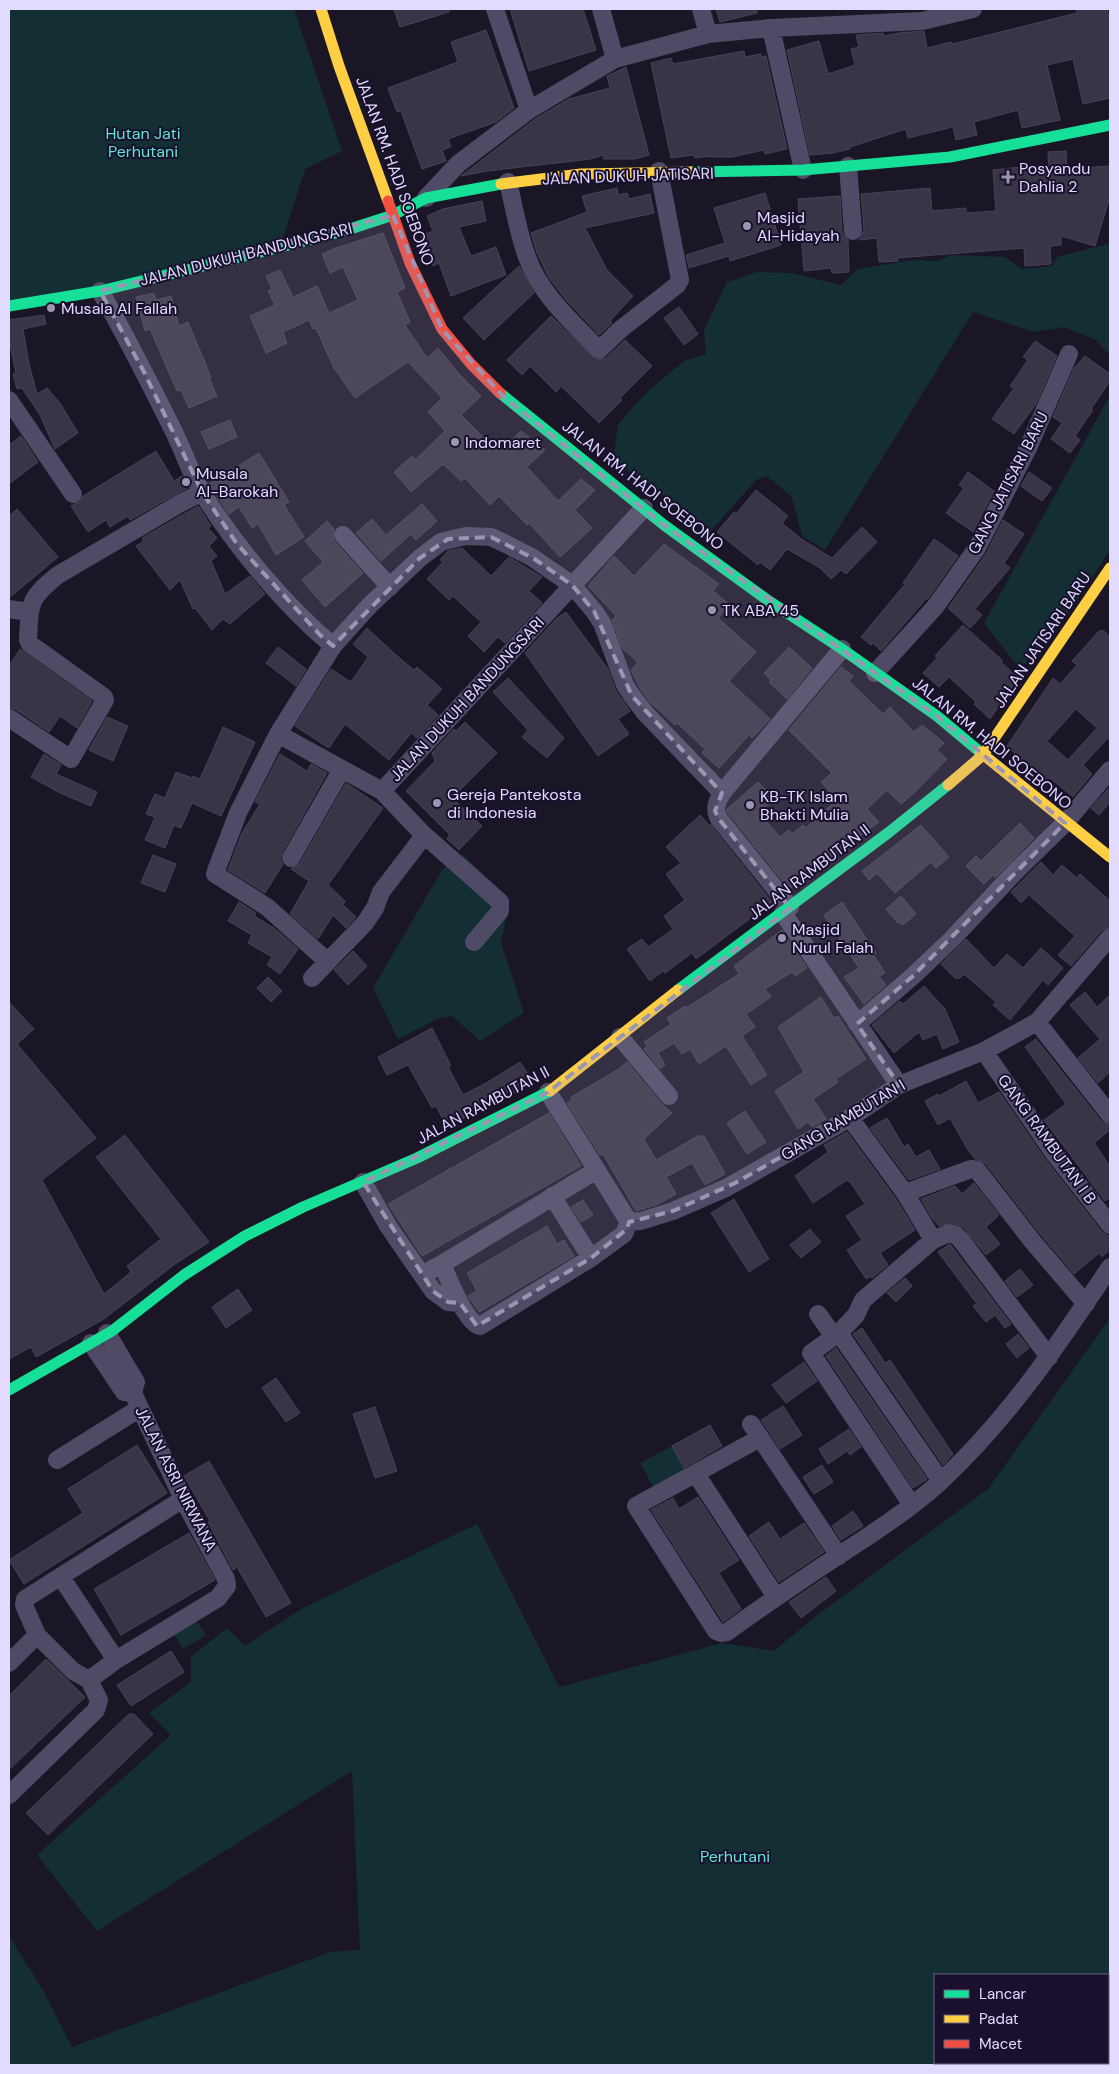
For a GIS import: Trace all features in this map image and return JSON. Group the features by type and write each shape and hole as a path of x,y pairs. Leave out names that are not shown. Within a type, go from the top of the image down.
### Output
{"street":[{"name":"JALAN RM. HADI SOEBONO","path":"322,9 339,66 410,263 436,317 452,343 504,396 644,508 766,599 842,649 937,716 1110,857"},
{"path":"495,9 528,110"},
{"path":"601,9 615,59"},
{"path":"701,9 708,34"},
{"name":"JALAN DUKUH JATISARI","path":"426,198 458,164 528,110 615,59 708,34 771,28 841,17 921,15 973,9"},
{"path":"771,28 803,170"},
{"name":"JALAN DUKUH JATISARI","path":"393,215 426,198 508,182 581,174 659,171 715,173 803,170 950,157 1110,125"},
{"path":"848,166 853,231"},
{"path":"508,182 527,257 536,275 560,310 599,350 621,329 677,285 680,280 659,171"},
{"name":"JALAN DUKUH BANDUNGSARI","path":"9,306 100,291 337,232 393,215"},
{"path":"100,291 122,328 202,492 237,544 264,576 320,635 333,646"},
{"name":"GANG JATISARI BARU","path":"875,673 935,607 977,548 1028,448 1069,354"},
{"path":"9,400 73,494"},
{"path":"9,718 71,759 105,700 102,695 30,644 28,640 31,602 58,575 202,492"},
{"name":"JALAN DUKUH BANDUNGSARI","path":"278,734 382,791 644,508"},
{"path":"343,535 390,587"},
{"path":"327,961 266,907 215,874 238,813 278,734 333,646 369,606 435,546 448,539 466,536 491,537 533,558 572,585 602,623 625,686 632,696 646,714 722,793"},
{"name":"JALAN JATISARI BARU","path":"983,754 1110,568"},
{"path":"9,609 29,612"},
{"path":"842,649 722,793 716,802 715,811 719,820 786,910 857,1024 899,1085"},
{"name":"JALAN RAMBUTAN II","path":"9,1390 107,1334 219,1251 303,1208 417,1158 548,1092 698,975 895,827 983,754"},
{"path":"291,858 342,769"},
{"path":"857,1024 913,976 1066,823 1110,770"},
{"path":"382,791 422,832 500,902 500,912 474,942"},
{"path":"312,978 365,923 375,908 381,892 416,848 422,832"},
{"name":"GANG RAMBUTAN I","path":"629,1222 641,1221 673,1211 726,1188 850,1118 899,1085 984,1051 1037,1022 1110,937"},
{"path":"1037,1022 1110,1115"},
{"path":"620,1037 668,1096"},
{"name":"GANG RAMBUTAN I B","path":"984,1051 1053,1152 1110,1225"},
{"path":"442,1264 460,1303 475,1323 480,1326 591,1258 624,1234 629,1222 548,1092"},
{"path":"850,1118 905,1193 933,1240"},
{"path":"905,1193 971,1169 977,1170 1033,1242 1086,1304"},
{"path":"423,1274 595,1170"},
{"path":"363,1182 388,1226 423,1274 432,1291 448,1302 460,1303"},
{"path":"552,1196 591,1258"},
{"path":"912,1506 811,1353 837,1334 856,1315 864,1300 933,1240 949,1233 956,1235 1049,1357"},
{"path":"839,1556 756,1431 696,1474 636,1506 716,1631 721,1633 727,1632 776,1596 839,1556 912,1506 941,1481 982,1440 1049,1357 1110,1267"},
{"path":"818,1314 832,1334 837,1334 941,1481"},
{"path":"57,1460 136,1400 136,1382 107,1334"},
{"name":"JALAN ASRI NIRWANA","path":"91,1343 124,1392 136,1400 183,1499 226,1579 227,1586 218,1598 116,1660"},
{"path":"696,1474 776,1596"},
{"path":"9,1795 96,1710 99,1700 89,1680 73,1671 37,1635 24,1605 25,1599 183,1499"},
{"path":"61,1577 116,1660 89,1680"},
{"path":"9,1663 37,1635"}],"highlighted area":[{"path":"393,215 442,329 503,396 664,525 937,716 1065,823 913,976 857,1024 899,1085 850,1118 735,1183 673,1211 629,1222 627,1229 591,1258 477,1326 460,1303 448,1302 433,1291 363,1182 548,1092 790,908 719,819 715,811 722,793 632,696 594,611 572,585 533,558 491,537 448,539 420,558 333,646 320,635 237,544 202,492 144,372 100,291"}],"green space":[{"name":"Hutan Jati Perhutani","path":"9,9 294,9 342,151 305,169 281,245 9,305"},
{"path":"1110,241 1110,355 1096,340 1064,327 1034,332 973,312 825,550 802,536 792,497 767,476 756,480 709,533 661,494 620,465 614,454 618,424 647,392 684,361 706,354 704,330 727,282 757,272 792,273 841,285 858,269 913,260 936,261 952,255 1005,257 1022,269 1052,266 1057,257 1108,244"},
{"path":"1110,396 1110,550 1068,614 1020,669 984,623"},
{"path":"462,854 510,899 501,943 524,1013 480,1041 452,1016 439,1018 398,1039 373,988 442,870"},
{"name":"Perhutani","path":"1110,1318 1110,2065 9,2065 9,1936 43,1990 72,2047 330,1952 360,1950 352,1771 97,1931 37,1855 171,1735 149,1713 191,1682 191,1657 227,1628 245,1646 303,1608 477,1524 559,1687 722,1643 774,1651 816,1616 988,1489"},
{"path":"672,1446 686,1471 654,1488 640,1463"},
{"path":"196,1620 206,1635 183,1649 174,1634"}],"building":[{"path":"394,9 449,9 449,12 400,27"},
{"path":"510,9 583,9 596,50 529,71"},
{"path":"716,9 757,9 757,13 720,22"},
{"path":"1076,9 1107,9 1110,24 1110,98 1083,104 1073,59 1047,65 1060,120 1022,128 1018,110 974,122 977,135 956,140 953,127 908,138 906,129 850,147 850,149 810,155 787,50 819,41 828,74 855,65 851,49 859,47 856,35 883,33 884,36 924,31 927,48 951,42 952,44 1077,13"},
{"path":"486,30 514,108 496,122 448,139 451,147 442,150 446,161 422,169 401,111 397,112 388,88 458,62 451,42"},
{"path":"744,51 745,57 761,54 761,57 766,56 787,149 765,154 764,150 732,157 711,156 695,158 694,155 671,158 651,63 671,58 673,64"},
{"path":"626,67 649,155 635,159 604,159 603,155 591,159 487,171 461,176 535,119 569,99 610,88 607,76"},
{"path":"1066,151 1067,169 1110,166 1110,200 1095,246 1061,236 1061,245 1050,246 1051,264 1025,266 1024,248 897,258 898,261 879,262 877,238 859,240 864,230 861,194 930,188 932,211 966,208 966,213 996,211 993,170 1022,167 1023,172 1049,171 1048,152"},
{"path":"617,188 618,195 627,193 629,199 650,194 654,213 585,228 607,270 633,296 610,321 612,323 599,335 566,300 549,278 537,253 531,233 587,212 582,196"},
{"name":"Masjid Al-Hidayah","path":"765,193 781,245 730,261 729,256 689,268 686,255 725,243 714,208"},
{"path":"840,196 842,232 848,240 849,272 832,273 831,268 804,271 798,199"},
{"path":"482,201 486,221 459,227 471,256 496,247 506,275 451,296 439,263 433,266 421,236 433,231 427,216 443,209"},
{"path":"383,233 405,288 397,292 410,322 405,325 427,358 438,348 459,374 481,396 461,415 497,451 505,444 507,445 521,431 545,450 527,467 558,501 581,479 595,490 575,510 592,528 560,557 529,523 527,525 499,496 490,505 465,478 461,481 443,464 411,492 394,472 412,456 415,460 445,431 428,412 442,398 408,362 355,398 334,368 316,328 313,329 309,320 283,332 287,343 266,353 250,316 275,305 268,291 272,289 266,276 280,270 293,297 317,286 329,313 358,300 343,267 330,273 322,254"},
{"path":"519,266 534,293 484,340 463,318"},
{"path":"154,293 156,300 171,296 179,326 188,322 217,396 189,408 181,390 177,391 150,329 145,331 136,297"},
{"path":"679,307 698,334 684,345 664,318"},
{"path":"44,315 46,324 23,329 29,364 37,394 47,388 60,403 78,433 55,449 40,415 22,388 17,389 13,374 16,373 9,340 9,320"},
{"path":"551,316 596,360 606,358 625,340 652,366 620,398 622,400 599,423 561,386 556,392 530,366 522,375 507,360"},
{"path":"1035,341 1057,356 1036,404 1014,434 992,419 1014,388 1010,386 1028,360 1023,357"},
{"path":"1085,356 1110,374 1110,381 1075,436 1080,440 1070,453 1051,439 1062,423 1053,417 1074,368"},
{"path":"230,420 237,437 209,449 201,432"},
{"path":"21,436 38,462 9,484 9,445"},
{"path":"156,451 174,481 182,476 187,488 130,520 128,516 110,527 106,520 88,532 71,506 79,502 83,496"},
{"path":"259,453 289,502 284,505 304,537 276,555 258,524 252,528 239,507 229,514 209,484"},
{"path":"968,472 994,491 973,532 946,513 964,488 959,485"},
{"path":"1029,472 1052,488 1042,501 1021,486"},
{"path":"756,490 788,516 782,523 800,538 832,558 862,527 877,542 846,574 841,570 831,579 820,568 787,549 770,570 760,562 758,565 717,532 734,512 736,514"},
{"path":"422,504 437,521 416,540 411,534 381,561 356,533 372,519 386,535"},
{"path":"198,506 211,526 208,528 217,538 209,546 217,556 211,561 225,594 250,576 265,594 230,624 223,619 212,630 195,608 193,609 180,580 170,590 136,546 144,541 142,538"},
{"path":"17,509 58,557 9,598 9,516"},
{"path":"1003,520 1024,534 1004,563 1010,568 975,609 982,615 970,628 948,608 986,554"},
{"path":"327,521 334,529 333,537 335,542 363,573 325,607 302,580 323,562 305,541"},
{"path":"934,539 958,556 927,600 881,651 873,643 871,645 861,637 905,584 903,583"},
{"path":"664,544 719,584 713,591 730,605 718,618 756,652 729,681 770,719 752,738 749,735 719,768 702,753 705,749 677,723 675,725 650,702 641,690 631,670 638,662 622,648 612,620 616,616 588,586 614,556 634,576"},
{"path":"462,548 491,576 509,557 542,577 529,591 542,603 505,643 498,637 484,652 468,636 481,622 453,596 449,600 427,579 443,562 440,560 448,551"},
{"path":"566,612 608,669 616,691 630,711 618,719 629,734 598,756 525,653 557,618"},
{"path":"963,625 1003,661 1001,662 1018,678 990,719 974,704 976,702 949,677 939,687 923,673 937,658 935,656"},
{"path":"367,628 414,670 417,667 442,689 427,705 438,715 417,738 411,733 389,760 345,724 329,748 295,726 331,669 351,682 368,657 353,644"},
{"path":"1100,630 1101,632 1103,630 1110,637 1110,740 1108,738 1083,765 1092,774 1073,797 1050,778 1046,782 1007,746 1053,678 1060,684 1077,665 1072,661","holes":["1076,709 1097,728 1068,760 1047,741"]},
{"path":"278,647 306,669 296,686 266,663"},
{"path":"789,647 812,668 787,699 769,682 771,680 764,673"},
{"path":"20,649 92,701 77,728 60,716 49,732 15,709 9,708 9,666"},
{"path":"841,667 853,676 849,681 883,714 890,707 914,732 922,725 944,743 937,750 947,759 901,804 887,790 867,809 879,822 789,889 728,813 727,809 758,782 774,799 759,813 780,837 789,830 792,834 803,825 806,828 837,800 821,782 832,773 789,730"},
{"path":"508,678 564,738 547,758 522,737 528,730 493,692"},
{"path":"107,717 128,726 113,761 89,750"},
{"path":"465,722 497,753 452,798 482,826 459,850 447,839 450,835 406,791 435,761 432,753 454,729 456,731"},
{"path":"223,727 255,742 221,816 192,803 181,828 174,825 165,848 145,840 155,817 146,814 155,794 165,798 176,772 200,779"},
{"path":"44,754 61,765 56,774 97,792 91,806 60,793 31,777"},
{"path":"280,754 307,771 311,764 327,773 282,853 280,859 283,864 265,893 228,870 242,833 260,804 255,802"},
{"path":"346,783 383,808 328,885 345,901 343,905 356,917 346,928 333,915 318,939 290,914 309,881 291,869 300,863"},
{"path":"1108,789 1110,791 1110,802 1099,815 1091,808"},
{"path":"700,815 710,824 772,902 696,959 692,953 665,973 663,971 650,981 627,949 642,939 648,947 673,929 664,916 685,900 666,874 681,863 666,847"},
{"path":"1020,823 1034,838 996,877 993,875 984,884 966,866 976,856 981,861"},
{"path":"921,825 949,857 936,868 931,862 895,893 877,873 869,880 862,871"},
{"path":"153,855 176,864 165,892 141,883"},
{"path":"1041,862 1053,875 1062,865 1077,878 1080,874 1110,901 1110,927 1102,930 1071,966 1058,955 1075,936 1029,895 1021,903 1011,892"},
{"path":"901,896 916,914 903,925 900,922 898,923 886,909"},
{"path":"239,902 256,913 254,916 274,928 298,949 280,974 267,965 272,957 248,943 252,935 228,921"},
{"path":"842,902 876,953 873,954 885,973 879,976 886,985 864,1004 844,977 859,968 824,915"},
{"path":"782,930 807,968 795,976 792,972 765,989 771,997 746,1014 755,1027 742,1036 767,1075 751,1085 726,1046 699,1064 690,1049 682,1054 674,1043 658,1053 665,1065 660,1069 644,1049 647,1046 644,1042 671,1024 667,1018 739,974 734,966"},
{"path":"966,939 994,968 1007,954 1023,968 1041,948 1063,968 1048,985 1043,980 1010,1020 993,1005 996,1002 964,974 960,978 955,978 941,964"},
{"path":"353,951 367,966 348,985 334,970"},
{"path":"268,977 282,991 271,1002 257,988"},
{"path":"924,986 945,1009 959,1042 943,1049 937,1034 923,1040 919,1032 894,1053 872,1025 900,1001 903,1004"},
{"path":"1085,992 1097,1007 1110,995 1110,1072 1098,1083 1078,1058 1100,1039 1070,1005"},
{"path":"821,997 834,1018 838,1016 866,1059 836,1079 838,1082 813,1099 826,1119 812,1127 808,1122 798,1129 775,1091 804,1072 778,1027"},
{"path":"9,1002 34,1029 17,1044 96,1138 42,1180 104,1294 131,1272 127,1266 161,1239 96,1157 125,1135 209,1242 175,1264 104,1319 36,1357 31,1347 9,1359"},
{"path":"432,1028 451,1066 448,1067 463,1095 520,1062 534,1083 512,1094 510,1091 486,1107 447,1127 436,1106 432,1108 408,1065 387,1075 378,1057"},
{"path":"1036,1039 1102,1122 1110,1126 1110,1130 1094,1143 1110,1166 1110,1197 1105,1201 1044,1120 1066,1104 1025,1047"},
{"path":"627,1062 661,1103 672,1113 644,1139 656,1160 698,1136 704,1136 725,1174 705,1185 692,1163 666,1177 676,1194 656,1205 636,1211 603,1154 600,1155 567,1103 572,1100 571,1097 619,1069"},
{"path":"966,1081 978,1103 999,1092 1045,1159 1102,1232 1110,1237 1110,1250 1102,1257 1099,1253 1074,1274 985,1163 975,1159 950,1118 938,1125 925,1101 938,1094 939,1096"},
{"path":"745,1111 766,1142 747,1154 727,1123"},
{"path":"549,1113 581,1166 422,1256 388,1204"},
{"path":"887,1118 904,1147 908,1144 916,1157 929,1150 940,1169 909,1180 870,1128"},
{"path":"847,1132 896,1199 915,1230 880,1253 888,1265 872,1278 871,1276 866,1279 847,1250 862,1240 846,1216 865,1204 850,1182 847,1180 813,1203 795,1176 828,1152 824,1145"},
{"path":"974,1183 999,1215 986,1227 1000,1244 986,1255 963,1227 951,1223 939,1226 921,1199 955,1186 962,1194"},
{"path":"734,1199 769,1259 749,1272 711,1213"},
{"path":"583,1200 593,1215 581,1222 571,1207"},
{"path":"547,1226 557,1244 564,1240 574,1256 479,1312 468,1296 477,1291 467,1273"},
{"path":"810,1229 821,1242 801,1258 790,1245"},
{"path":"950,1244 1011,1324 1005,1328 995,1315 986,1322 973,1306 977,1304 938,1252"},
{"path":"1020,1269 1033,1285 1017,1297 1005,1281"},
{"path":"905,1278 912,1286 896,1302 887,1293"},
{"path":"238,1289 252,1310 226,1328 212,1307"},
{"path":"862,1328 885,1363 890,1360 953,1454 943,1465 853,1334"},
{"path":"1018,1334 1029,1348 1017,1358 1006,1344"},
{"path":"836,1348 927,1479 913,1488 826,1356"},
{"path":"804,1362 817,1381 786,1403 772,1385"},
{"path":"276,1378 300,1413 286,1422 262,1388"},
{"path":"783,1406 802,1435 780,1449 761,1420"},
{"path":"375,1407 397,1471 375,1478 353,1414"},
{"path":"710,1425 722,1446 684,1468 672,1446"},
{"path":"849,1429 861,1447 850,1455 847,1451 828,1464 819,1449"},
{"path":"137,1445 167,1493 24,1584 9,1560 83,1513 68,1489"},
{"path":"209,1461 291,1603 266,1617 237,1567 233,1570 208,1522 210,1521 184,1476"},
{"path":"822,1465 833,1482 814,1494 803,1477"},
{"path":"698,1497 739,1560 719,1573 741,1609 723,1622 651,1510 673,1498 679,1509"},
{"path":"853,1511 863,1526 841,1540 832,1526"},
{"path":"769,1522 780,1539 804,1523 824,1552 779,1582 749,1536"},
{"path":"189,1533 215,1580 121,1635 94,1589"},
{"path":"826,1577 836,1591 801,1618 789,1602"},
{"path":"171,1651 184,1672 131,1706 117,1685"},
{"path":"46,1659 85,1697 9,1770 9,1696"},
{"path":"129,1714 134,1714 153,1734 48,1835 26,1813"}],"traffic: fast":[{"path":"691,172 803,170 950,157 1110,125"},
{"path":"9,306 100,291 261,252 347,230 393,215 426,198 501,184"},
{"path":"500,393 664,525 766,599 842,649 937,716 980,752"},
{"path":"678,990 888,833 948,785"},
{"path":"9,1390 112,1331 184,1275 245,1236 303,1207 417,1158 550,1091"}],"traffic: slow":[{"path":"321,9 339,66 388,201"},
{"path":"501,184 581,174 691,172"},
{"path":"948,785 983,755 1110,568"},
{"path":"980,752 1110,857"},
{"path":"550,1091 678,990"}],"traffic: jam":[{"path":"388,201 410,263 442,329 471,364 500,393"}],"place":[{"name":"Posyandu Dahlia 2","path":"1008,177"},
{"name":"Masjid Al-Hidayah","path":"747,226"},
{"name":"Musala Al Fallah","path":"51,308"},
{"name":"Indomaret","path":"455,442"},
{"name":"Musala Al-Barokah","path":"186,482"},
{"name":"TK ABA 45","path":"712,610"},
{"name":"Gereja Pantekosta di Indonesia","path":"437,803"},
{"name":"KB-TK Islam Bhakti Mulia","path":"750,805"},
{"name":"Masjid Nurul Falah","path":"782,938"}]}
